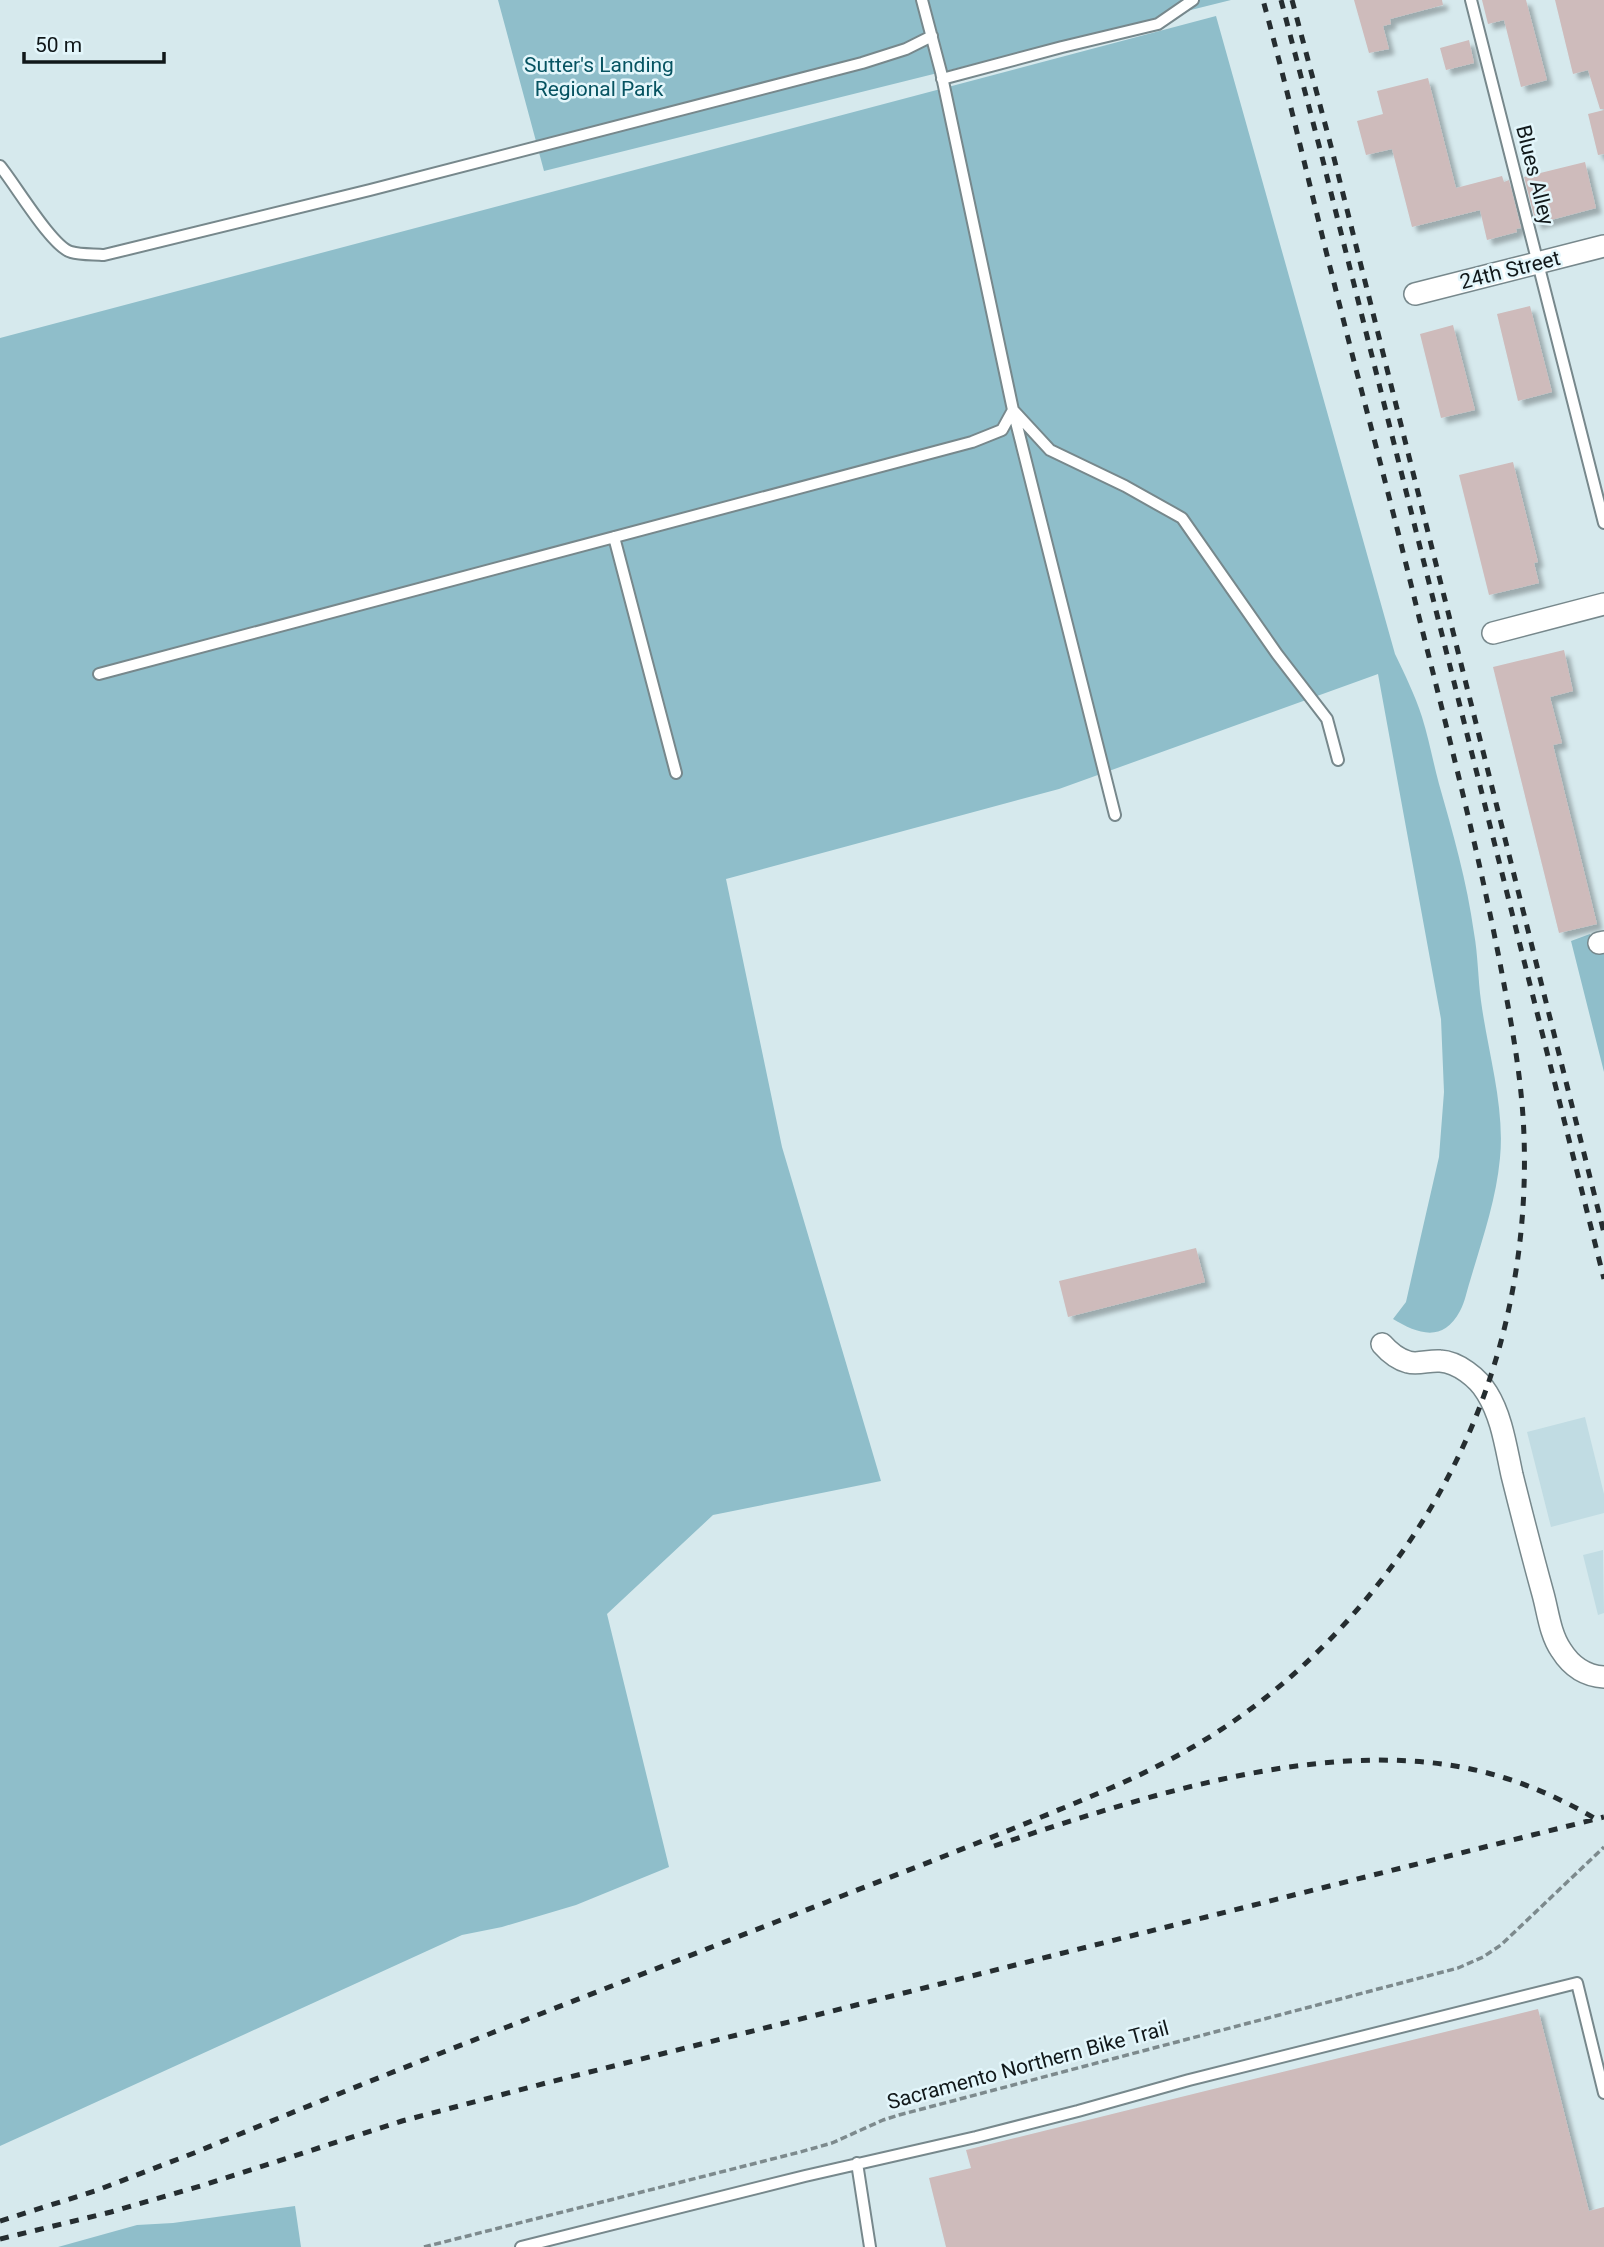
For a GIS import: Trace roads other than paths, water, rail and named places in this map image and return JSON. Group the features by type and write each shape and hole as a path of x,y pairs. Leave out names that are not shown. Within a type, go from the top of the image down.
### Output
{"street":[{"name":"24th Street","path":"1415,294 1604,246"},
{"path":"1493,633 1604,604"},
{"path":"1382,1344 1392,1355 1410,1363 1441,1361 1452,1364 1466,1371 1486,1391 1499,1419 1528,1540 1559,1647 1574,1666 1583,1672 1604,1677"}],"lane":[{"path":"922,0 942,79 1013,410 1115,815"},
{"path":"942,79 1158,24 1193,0"},
{"name":"Blues Alley","path":"1471,0 1496,117 1538,263 1604,523"},
{"path":"0,166 47,231 68,252 104,255 370,190 862,62 906,49 932,36"},
{"path":"99,674 972,442 1002,430 1013,410"},
{"path":"1013,410 1050,450 1125,486 1182,518 1277,654 1327,719 1338,760"},
{"path":"614,537 676,773"},
{"path":"521,2247 857,2163 989,2134 1189,2080 1577,1983 1604,2093"},
{"path":"857,2163 870,2247"}],"railway":[{"path":"0,2221 95,2191 194,2153 438,2054 978,1843 1158,1766 1191,1748 1256,1705 1316,1654 1369,1596 1393,1565 1442,1488 1466,1441 1485,1392 1501,1343 1512,1292 1524,1188 1523,1114 1518,1069 1481,870 1263,0"},
{"path":"1281,0 1604,1279"},
{"path":"1292,0 1604,1233"},
{"path":"994,1846 1116,1807 1247,1774 1314,1764 1379,1760 1444,1764 1505,1778 1555,1797 1601,1822"},
{"path":"0,2239 111,2212 402,2121 546,2083 1604,1817"}],"park label":[{"name":"Sutter's Landing Regional Park","path":"599,77"}]}
